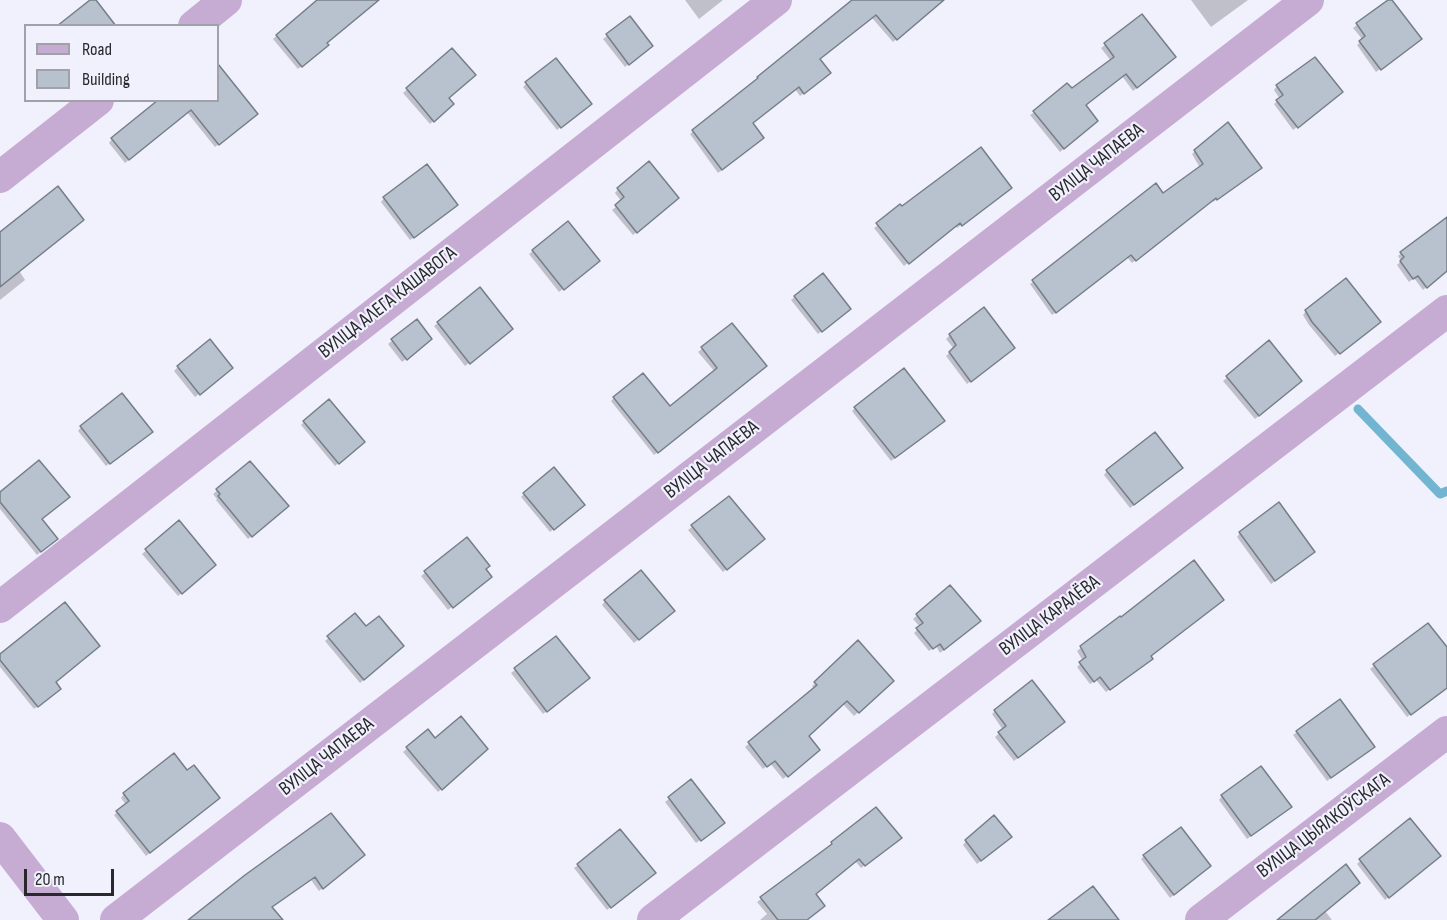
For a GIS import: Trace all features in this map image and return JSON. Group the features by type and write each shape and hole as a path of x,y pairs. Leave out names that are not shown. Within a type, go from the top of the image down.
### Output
{"street":[{"path":"196,24 226,0"},
{"name":"ВУЛІЦА АЛЕГА КАШАВОГА","path":"0,607 776,0"},
{"name":"ВУЛІЦА ЧАПАЕВА","path":"116,920 1308,0"},
{"path":"0,177 95,102"},
{"name":"ВУЛІЦА КАРАЛЁВА","path":"653,920 1447,311"},
{"name":"ВУЛІЦА ЦЫЯЛКОЎСКАГА","path":"1201,920 1447,732"},
{"path":"0,838 63,920"}],"building":[{"path":"90,0 96,0 114,24 60,24"},
{"path":"317,0 379,0 302,67 276,35"},
{"path":"852,0 944,0 897,40 876,15 820,59 831,73 804,94 799,87 753,123 764,138 722,170 692,130"},
{"path":"1388,0 1392,0 1422,39 1381,70 1359,41 1365,36 1356,23"},
{"path":"1142,14 1176,57 1137,88 1126,74 1086,105 1098,121 1064,149 1033,111 1067,83 1072,88 1114,57 1104,43"},
{"path":"630,16 653,46 629,65 606,34"},
{"path":"452,48 476,75 449,98 454,104 434,122 406,88"},
{"path":"1315,57 1343,92 1298,128 1276,100 1283,95 1276,85"},
{"path":"556,58 592,104 561,128 525,82"},
{"path":"219,65 258,114 219,145 191,110 129,160 111,138 156,102 219,102"},
{"path":"1228,122 1262,168 1217,200 1216,198 1136,261 1131,255 1056,313 1032,280 1156,183 1163,193 1203,164 1194,150"},
{"path":"981,147 1012,188 962,226 960,223 909,264 876,223"},
{"path":"649,161 679,198 637,233 615,205 624,197 617,188"},
{"path":"427,164 458,205 414,238 383,197"},
{"path":"58,186 84,220 0,287 0,232"},
{"path":"1447,217 1447,271 1427,288 1418,276 1413,279 1400,261 1404,257 1400,252"},
{"path":"568,221 600,261 564,290 532,250"},
{"path":"823,273 851,309 822,332 794,296"},
{"path":"1346,278 1381,322 1340,354 1312,322 1305,310"},
{"path":"480,287 513,329 470,364 437,322"},
{"path":"984,307 1015,348 971,382 949,352 956,345 949,334"},
{"path":"417,319 432,339 407,360 391,339"},
{"path":"732,323 767,366 658,453 613,397 643,373 670,406 717,368 701,347"},
{"path":"210,339 233,368 200,395 177,366"},
{"path":"1269,340 1302,381 1259,416 1226,376"},
{"path":"904,368 945,421 895,458 854,407"},
{"path":"122,393 153,432 110,464 80,426"},
{"path":"329,399 365,442 339,464 303,421"},
{"path":"1155,432 1183,468 1134,505 1106,470"},
{"path":"39,460 70,497 42,519 58,539 41,552 0,502 0,492"},
{"path":"250,461 289,506 252,537 218,496 220,494 216,489"},
{"path":"554,467 585,505 554,530 523,493"},
{"path":"729,496 765,539 727,570 691,525"},
{"path":"1279,502 1315,552 1275,581 1239,532"},
{"path":"179,520 216,565 182,594 145,549"},
{"path":"467,537 490,566 486,569 492,577 453,608 424,571"},
{"path":"1194,560 1224,600 1151,656 1153,659 1110,690 1100,677 1094,682 1079,662 1086,657 1080,646"},
{"path":"641,570 675,611 639,640 604,600"},
{"path":"950,585 981,621 944,650 940,644 933,649 916,628 923,623 916,614"},
{"path":"65,602 100,646 56,682 61,689 38,707 0,660 0,654"},
{"path":"355,613 366,626 379,616 404,646 364,680 327,636"},
{"path":"1428,623 1447,647 1447,688 1411,715 1373,664"},
{"path":"556,636 590,678 547,712 514,668"},
{"path":"858,640 894,681 859,713 847,701 809,736 820,750 788,777 775,761 767,767 748,742 817,685 814,682"},
{"path":"1032,680 1065,722 1018,758 998,732 1006,726 994,710"},
{"path":"1340,699 1375,747 1331,778 1296,731"},
{"path":"461,716 488,749 442,790 406,747 428,729 435,738"},
{"path":"174,753 187,770 194,765 220,798 150,853 116,811 129,801 123,793"},
{"path":"1261,766 1292,807 1251,836 1221,795"},
{"path":"691,779 725,823 701,841 668,797"},
{"path":"876,807 902,838 865,866 859,859 816,894 825,906 807,920 778,920 760,897 832,844 831,842"},
{"path":"331,813 365,855 323,889 315,877 272,907 283,920 188,920 245,875"},
{"path":"994,815 1012,837 981,861 965,840"},
{"path":"1410,818 1441,856 1389,898 1359,859"},
{"path":"1181,827 1211,866 1174,895 1143,855"},
{"path":"620,829 656,873 611,908 577,864"},
{"path":"1346,864 1360,883 1315,920 1277,920"},
{"path":"1093,886 1119,920 1048,920"}],"waterway":[{"path":"1358,409 1440,494 1447,491"}]}
